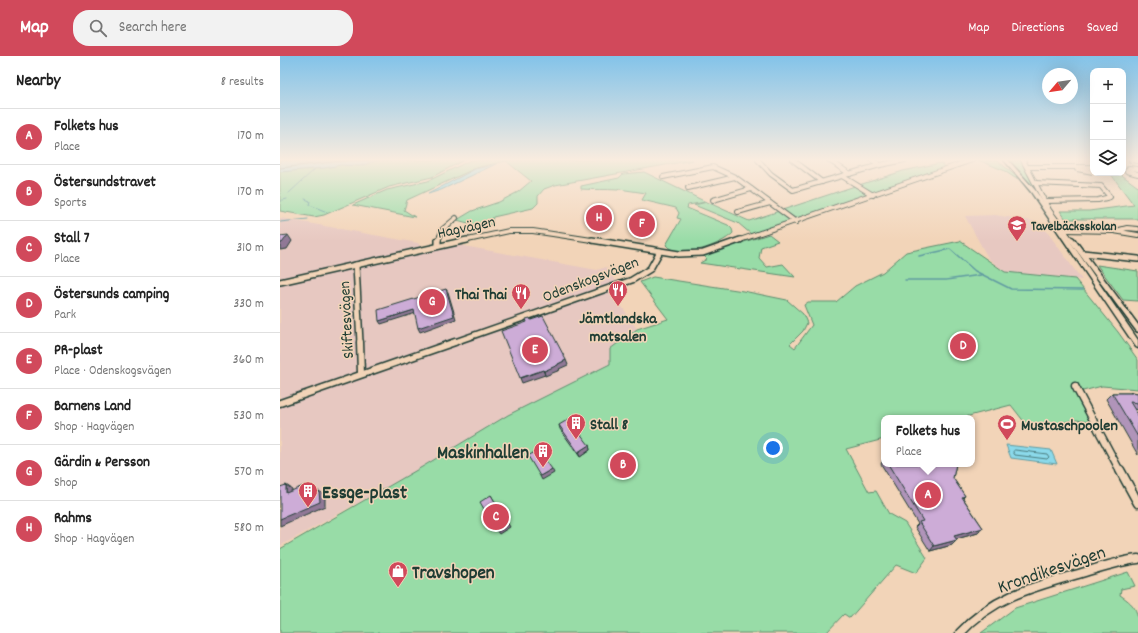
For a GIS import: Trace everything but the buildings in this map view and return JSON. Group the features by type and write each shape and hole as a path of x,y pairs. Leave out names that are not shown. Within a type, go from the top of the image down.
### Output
{"main road":[{"path":"1028,187 1038,199"},
{"path":"1029,187 1138,345"}],"street":[{"path":"688,188 693,187"},
{"path":"748,187 796,222"},
{"path":"790,187 794,190 805,187"},
{"path":"860,187 873,195"},
{"path":"660,251 685,254 712,251 896,187"},
{"path":"1038,187 1055,219 1065,230 1138,329"},
{"path":"1045,201 1098,200 1110,198 1102,187"},
{"path":"714,200 751,189"},
{"path":"738,212 770,203"},
{"path":"448,224 450,218"},
{"path":"438,246 438,237 448,224 456,218"},
{"path":"1114,231 1127,228 1138,229"},
{"name":"Hagvägen","path":"280,282 495,233 520,230 660,251"},
{"path":"1065,230 1114,231 1138,235"},
{"name":"Odenskogsvägen","path":"280,403 632,280 650,269 660,251"},
{"path":"1082,253 1137,258"},
{"name":"Skiftesvägen","path":"356,265 361,374"},
{"path":"1075,386 1095,420 1127,486 1138,503"},
{"name":"Krondikesvägen","path":"960,633 966,625 988,608 1007,597 1111,564 1138,559"}],"shaded area":[{"name":"Tavelbäcksskolan","path":"995,215 1033,221 1043,226 1082,280 1005,272 988,258 965,216"},
{"path":"280,218 418,243 421,247 431,250 458,245 597,270 606,267 622,289 612,292 637,329 610,349 611,364 508,415 428,464 280,546"}],"green space":[{"path":"280,187 389,187 324,215 314,217 280,211"},
{"path":"401,187 435,187 407,200 404,210 415,217 353,205 387,190"},
{"path":"524,187 550,187 544,189 538,196 538,203 533,208 493,217 491,224 487,228 457,220 472,211 499,202 518,192"},
{"path":"581,187 675,187 706,202 688,205 687,208 728,225 732,229 733,233 720,242 700,250 680,252 672,250 666,245 681,219 677,218 679,213 676,208 642,200 646,193 619,189 581,189"},
{"path":"852,187 857,187 868,194 754,234 751,234 738,223 694,205 707,202 749,221"},
{"path":"863,187 888,187 873,192"},
{"path":"1033,187 1035,187 1041,198"},
{"path":"1120,187 1138,187 1138,219 1066,219 1060,211 1089,211 1134,205"},
{"path":"769,234 778,241 761,247 759,258 767,267 783,264 795,277 700,263 707,259 703,255"},
{"path":"960,241 1005,272 1075,279 1118,332 1138,360 1138,389 1102,386 1079,392 1096,423 1077,420 1029,428 1011,405 973,415 881,415 881,440 846,449 869,492 876,491 889,514 905,523 927,558 916,573 896,565 850,618 844,614 826,633 280,633 280,549 422,467 508,415 610,364 610,349 637,329 668,319 640,282 653,277 743,291 787,300 803,314 807,323 803,331 790,344 795,348 812,325 804,305 808,302 836,302 855,286 883,272 906,252"},
{"path":"1097,265 1138,271 1138,301 1123,300"},
{"path":"1128,572 1135,586 1121,589 1120,595 1134,607 1136,611 1138,633 981,633 1015,608"}],"water":[{"path":"441,187 448,187 441,190 428,194"},
{"path":"1006,445 1051,450 1057,464 1011,458"}],"waterway":[{"path":"289,193 296,187"},
{"path":"283,200 287,199"},
{"path":"305,199 310,201 309,205"},
{"path":"310,205 327,212"},
{"path":"280,222 308,219"},
{"path":"919,256 950,249 975,271 1011,289 1083,290"},
{"path":"905,280 946,280 981,275"}],"place":[{"name":"Rahms","path":"599,218"},
{"name":"Barnens Land","path":"642,224"},
{"name":"Tavelbäcksskolan","path":"1017,242"},
{"name":"Gärdin & Persson","path":"432,302"},
{"name":"Jämtlandska matsalen","path":"618,307"},
{"name":"Thai Thai","path":"521,310"},
{"name":"Östersunds camping","path":"963,346"},
{"name":"PR-plast","path":"535,350"},
{"name":"Stall 8","path":"576,440"},
{"name":"Mustaschpoolen","path":"1007,441"},
{"name":"Östersundstravet","path":"623,465"},
{"name":"Maskinhallen","path":"543,468"},
{"name":"Folkets hus","path":"928,495"},
{"name":"Essge-plast","path":"308,508"},
{"name":"Stall 7","path":"496,517"},
{"name":"Travshopen","path":"398,588"}]}
